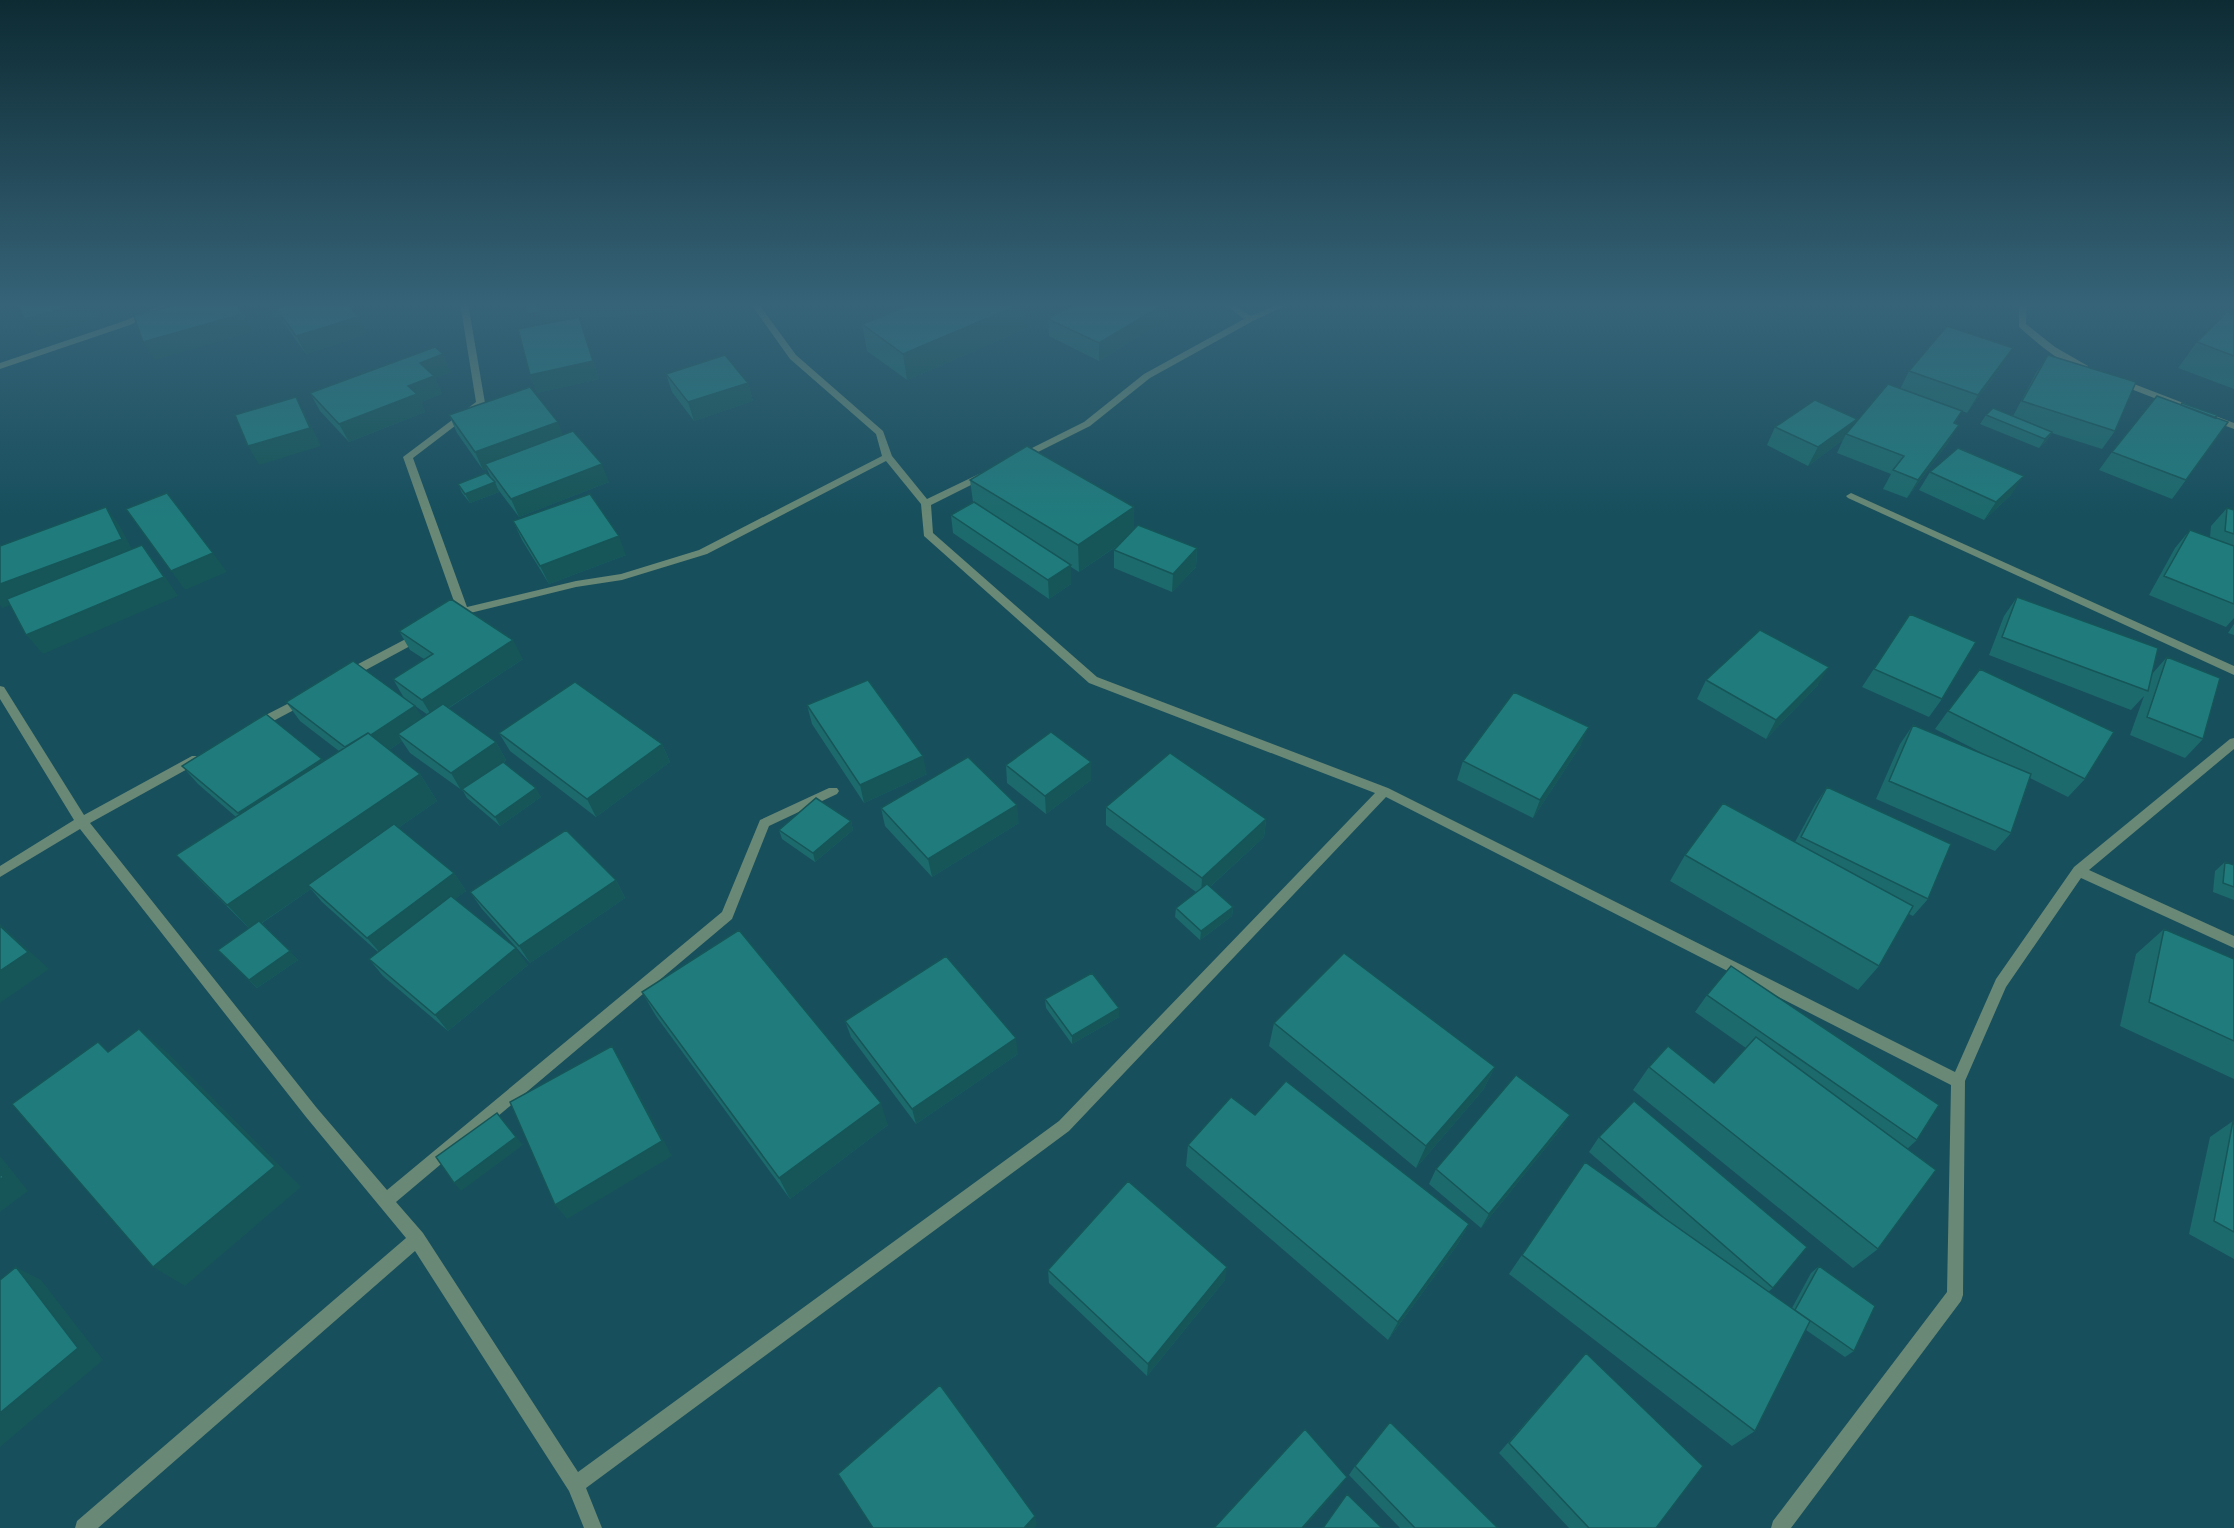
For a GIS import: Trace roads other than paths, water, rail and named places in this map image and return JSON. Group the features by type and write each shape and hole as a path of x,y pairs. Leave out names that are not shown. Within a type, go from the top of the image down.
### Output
{"street":[{"path":"463,611 408,457 481,403 476,374"},
{"path":"813,374 880,433 887,457 926,504 928,534 1093,680 1384,791 1958,1082"},
{"path":"1006,464 1087,424 1150,374"},
{"path":"2115,380 2191,409"},
{"path":"2202,413 2234,426"},
{"path":"339,680 463,611 576,584 622,577 703,552 887,457"},
{"path":"926,504 996,469"},
{"path":"1851,496 2234,671"},
{"path":"0,690 82,822 310,1112 417,1239 576,1485 593,1528"},
{"path":"247,731 319,691"},
{"path":"1780,1528 1955,1295 1958,1082 2001,982 2079,871 2234,742"},
{"path":"0,872 82,822 206,753"},
{"path":"386,1201 727,915 764,823 833,791"},
{"path":"576,1485 1064,1126 1384,791"},
{"path":"2079,871 2234,942"},
{"path":"84,1528 417,1239"}]}
